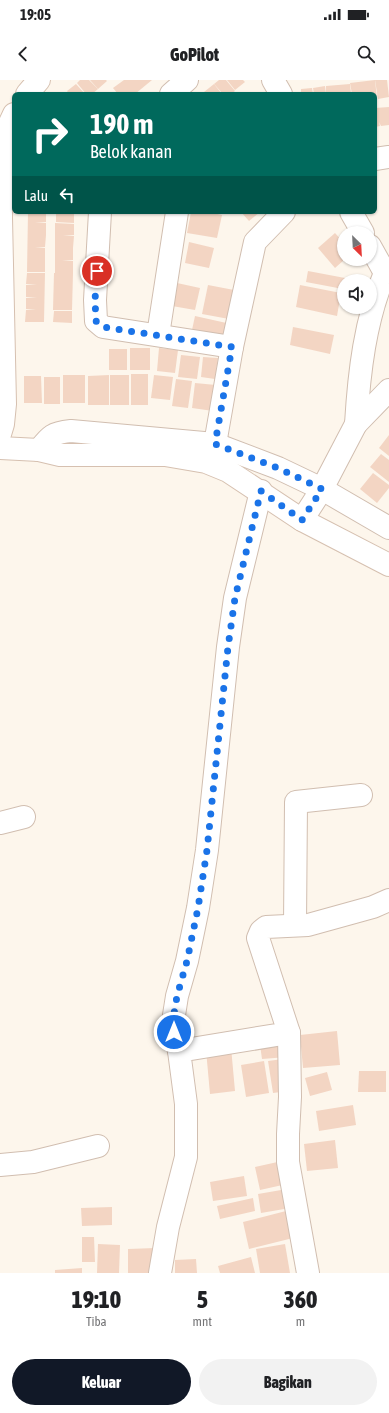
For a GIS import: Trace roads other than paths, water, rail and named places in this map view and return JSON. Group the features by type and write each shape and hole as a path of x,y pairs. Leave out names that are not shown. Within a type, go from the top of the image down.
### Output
{"street":[{"path":"29,92 39,80"},
{"path":"173,92 187,80"},
{"path":"272,80 280,92"},
{"path":"0,434 3,424 5,404 1,218 2,150 8,127 12,118"},
{"path":"377,159 389,156"},
{"path":"100,214 95,300 96,321 103,327 232,347"},
{"path":"158,335 177,214"},
{"path":"215,444 232,347 256,242 282,214"},
{"path":"352,214 359,226"},
{"path":"356,424 359,383 368,326 377,293 387,273 377,257"},
{"path":"302,520 322,489 356,424 389,390"},
{"path":"39,450 50,436 60,432 71,431 215,444 278,468 322,489 389,528"},
{"path":"0,448 39,450 60,455 165,455 206,462 228,471 261,491 302,520 389,565"},
{"path":"160,1273 168,1227 186,1157 186,1104 179,1051 174,1032 174,1014 195,923 207,850 226,663 235,598 261,491"},
{"path":"295,925 296,802 361,795"},
{"path":"0,823 24,817"},
{"path":"308,1273 288,1162 290,1097 289,1033 258,938 261,931 266,927 308,925 373,907 389,900"},
{"path":"179,1051 289,1033"},
{"path":"0,1165 33,1162 98,1146"}]}
